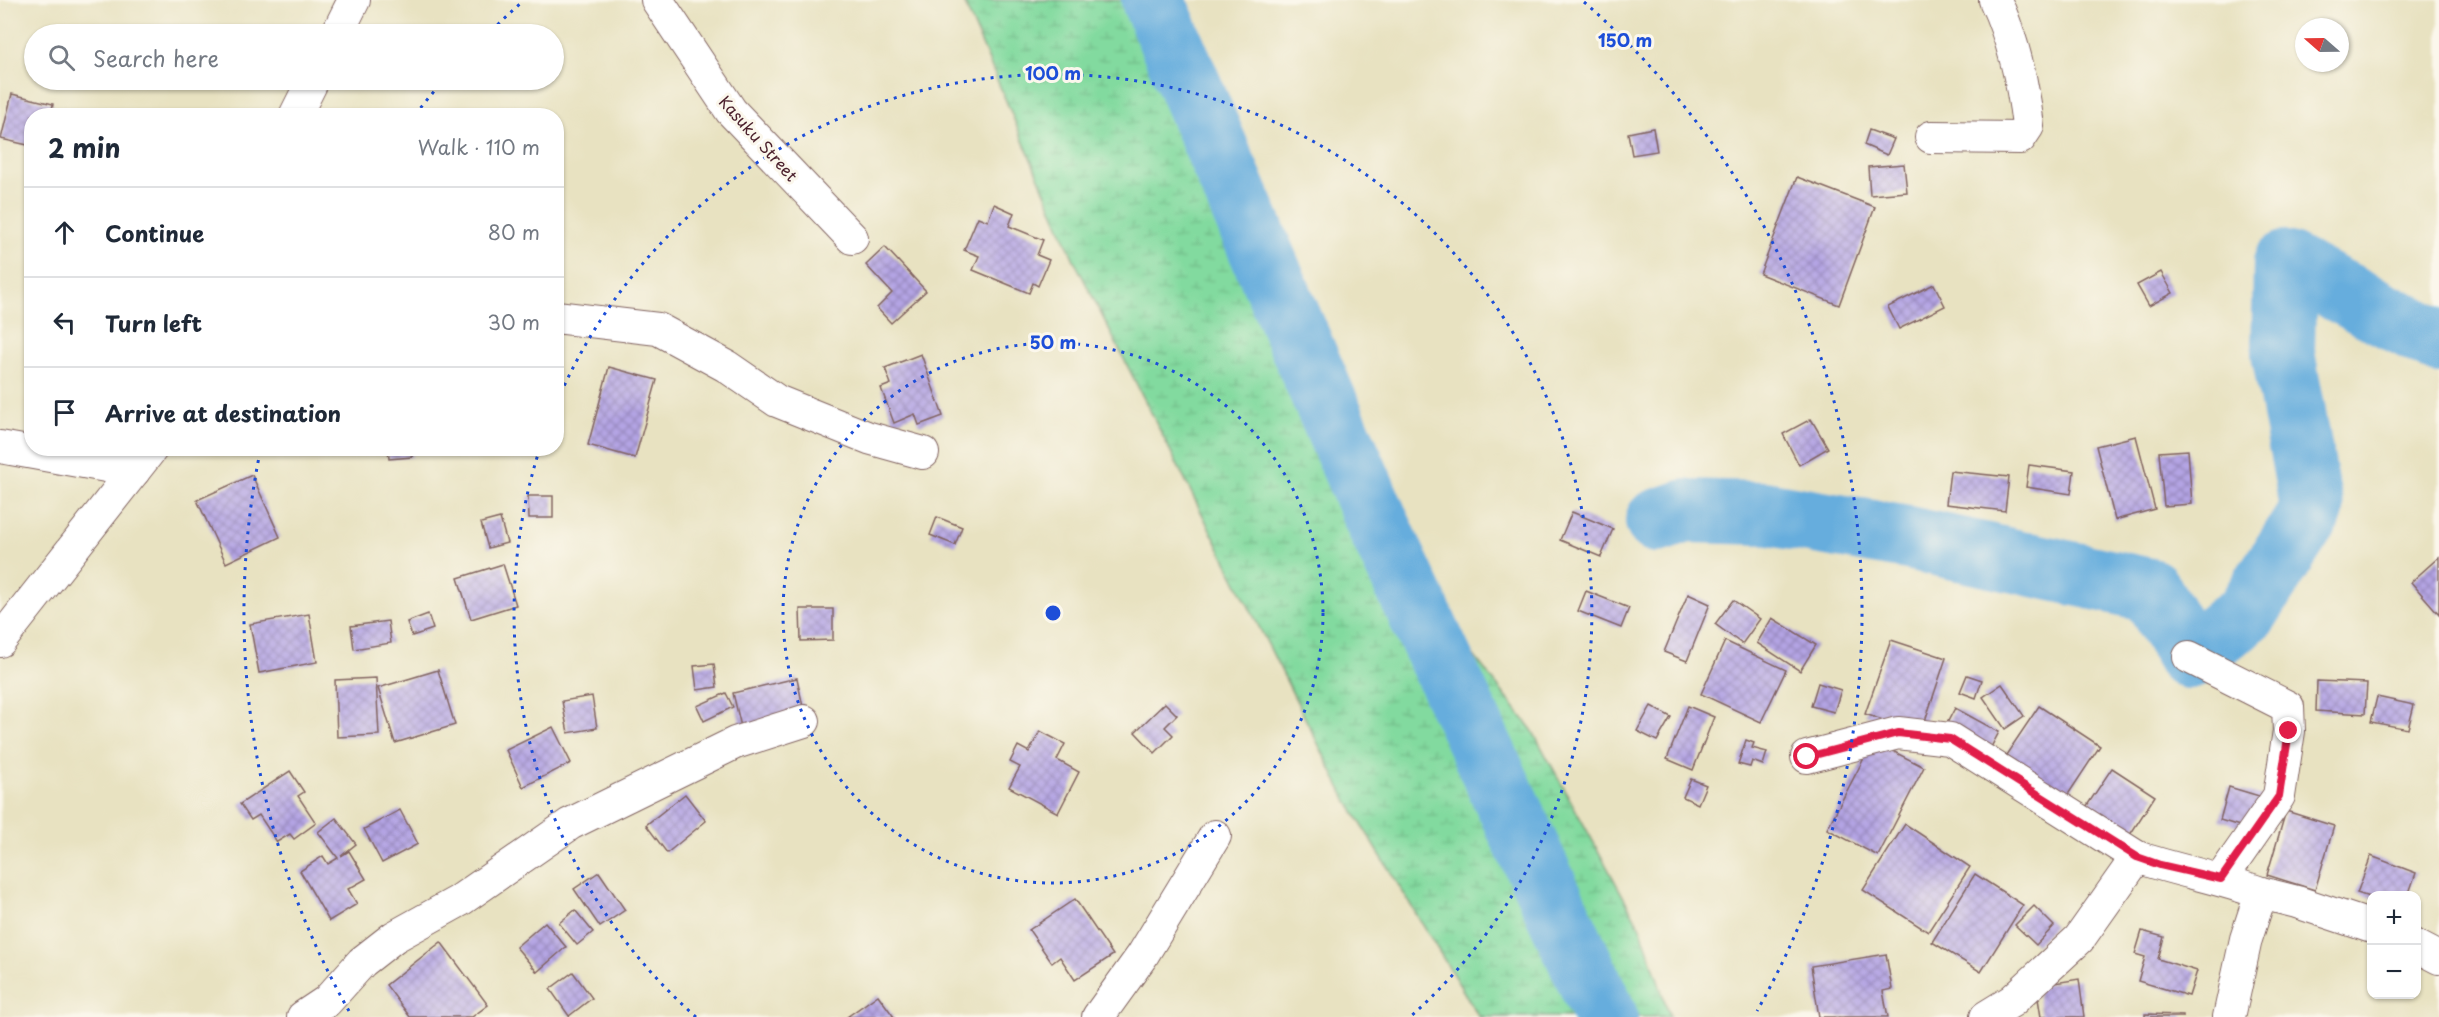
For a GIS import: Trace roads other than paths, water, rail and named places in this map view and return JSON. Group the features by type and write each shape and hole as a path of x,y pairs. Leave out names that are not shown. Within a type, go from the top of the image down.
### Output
{"street":[{"path":"342,24 354,0"},
{"name":"Kasuku Street","path":"657,0 731,111 852,238"},
{"path":"1931,137 2020,138 2028,126 2007,26 1995,0"},
{"path":"299,108 309,90"},
{"path":"564,318 658,329 726,366 777,401 869,438 923,453"},
{"path":"0,447 24,449"},
{"path":"99,456 143,460"},
{"path":"0,641 143,460"},
{"path":"2189,657 2288,707 2289,731 2279,796 2221,879"},
{"path":"323,1012 362,962 394,937 459,901 570,824 735,743 804,721"},
{"path":"1807,757 1898,733 1950,739 2137,857 2160,865 2221,879 2367,925"},
{"path":"1098,1017 1142,956 1215,836"},
{"path":"1986,1017 2012,1001 2079,939 2137,857"},
{"path":"2229,1017 2246,939 2260,893"},
{"path":"2421,949 2439,958"}],"waterway":[{"path":"1153,0 1378,524 1606,1017"},
{"path":"1657,521 1686,511 1764,513 1908,538 2150,590 2189,657 2247,612 2312,510 2283,353 2285,263 2439,342"}]}
